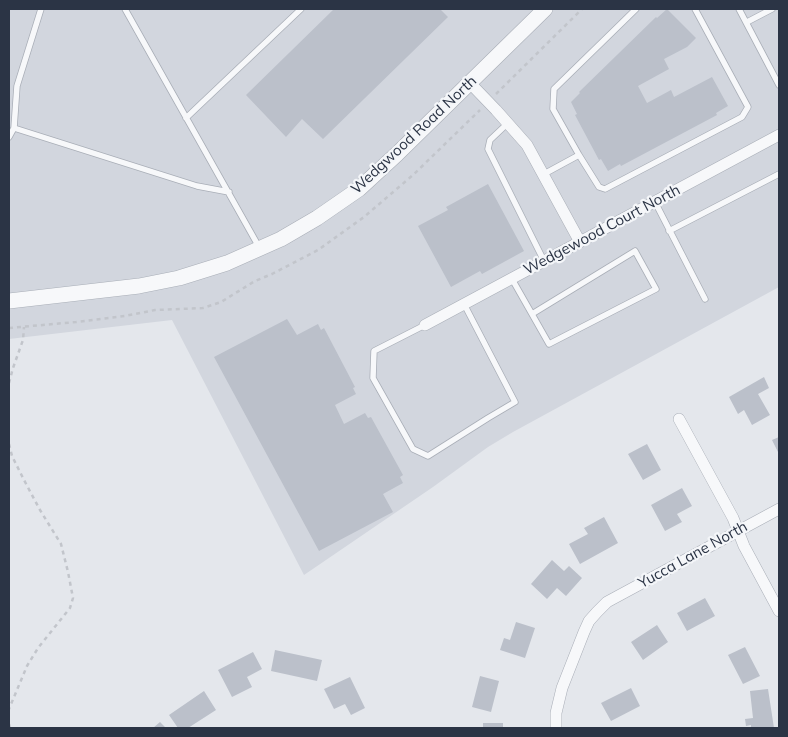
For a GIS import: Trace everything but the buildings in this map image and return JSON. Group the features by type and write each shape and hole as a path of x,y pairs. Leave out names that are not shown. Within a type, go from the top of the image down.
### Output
{"street":[{"name":"Wedgwood Road North","path":"9,301 129,288 179,278 227,263 281,239 317,218 359,189 545,9"},
{"path":"470,83 527,145 580,242"},
{"name":"Wedgewood Court North","path":"425,325 779,135"},
{"path":"680,419 733,518 744,546 779,611"},
{"name":"Yucca Lane North","path":"556,728 556,713 562,688 584,632 590,621 607,602 779,509"}],"lane":[{"path":"9,137 14,128 17,86 41,9"},
{"path":"125,9 260,249"},
{"path":"186,118 300,9"},
{"path":"636,9 554,89 553,109 599,187 605,189 742,117 748,107 695,9"},
{"path":"739,9 779,85"},
{"path":"747,22 772,9"},
{"path":"508,123 490,140 488,149 544,262"},
{"path":"14,128 197,186 229,192"},
{"path":"544,174 579,155"},
{"path":"670,231 779,174"},
{"path":"655,202 705,299"},
{"path":"512,279 549,344 656,289 635,251 532,314"},
{"path":"425,325 374,351 373,378 413,449 428,456 515,402 464,304"}],"path":[{"path":"9,384 12,368 23,340 24,327"},
{"path":"9,444 12,456 20,472 61,544 73,598 70,608 38,648 27,666 9,709"},
{"path":"9,724 10,728"}],"shaded area":[{"path":"9,9 779,9 779,287 488,447 304,575 172,320 9,339"}]}
